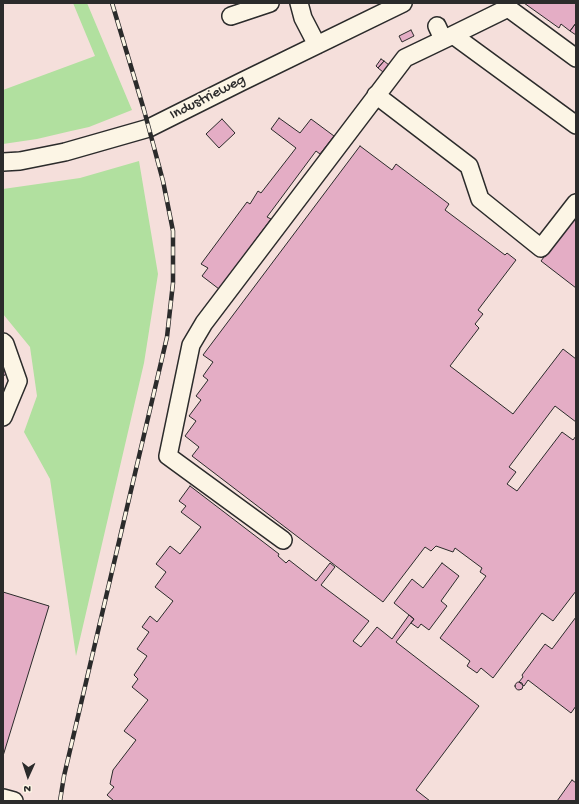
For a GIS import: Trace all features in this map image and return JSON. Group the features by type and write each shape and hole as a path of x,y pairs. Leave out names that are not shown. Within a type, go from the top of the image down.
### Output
{"street":[{"path":"231,16 270,3"},
{"path":"299,3 303,18 317,45"},
{"name":"Industrieweg","path":"3,162 20,161 65,152 149,128 403,3"},
{"path":"283,540 168,456 191,345 204,323 405,58 444,33 508,8 576,58"},
{"path":"444,33 576,125"},
{"path":"376,95 470,166 480,199 541,248 576,203"},
{"path":"3,342 18,381 3,417"},
{"path":"3,798 14,801"}],"shaded area":[{"path":"3,3 576,3 576,801 3,801"}],"green space":[{"path":"73,3 87,3 132,110 89,127 37,139 3,144 3,90 95,56"},
{"path":"139,161 158,274 144,363 76,656 50,479 24,432 37,396 30,347 3,314 3,189 80,178"}],"building":[{"path":"524,3 576,3 576,23 570,31 561,24 559,28"},
{"path":"576,23 576,35 570,31"},
{"path":"411,30 414,36 402,42 399,36"},
{"path":"381,59 384,61 378,68 376,66"},
{"path":"384,61 389,65 383,72 378,68"},
{"path":"279,118 300,133 311,119 334,136 320,154 316,151 267,217 271,219 219,289 202,276 208,268 201,264 247,202 250,204 258,191 261,193 296,148 271,129"},
{"path":"222,119 235,133 219,148 206,134"},
{"path":"360,146 392,170 396,164 449,204 445,210 505,255 507,253 516,260 478,310 483,314 475,324 479,328 450,366 513,414 563,349 576,359 576,422 555,406 509,467 516,472 507,484 517,491 562,432 573,440 576,436 576,591 553,621 542,613 493,678 481,668 477,673 467,666 470,661 440,638 486,576 480,572 482,568 455,548 453,552 436,546 431,551 425,547 383,602 192,456 199,447 185,436 196,421 189,416 201,400 196,396 208,380 203,376 213,362 203,355"},
{"path":"576,214 576,288 541,261"},
{"path":"3,368 7,372 3,377"},
{"path":"190,486 279,554 278,556 286,563 289,560 316,581 330,563 335,567 321,585 369,621 353,641 361,647 377,627 392,639 409,615 414,619 396,642 479,706 416,790 430,801 114,801 107,795 114,787 110,784 113,770 136,740 124,731 148,700 132,687 138,679 134,675 147,656 137,649 149,632 142,627 150,616 157,622 173,601 155,587 166,572 156,564 170,546 180,554 201,527 181,512 186,506 179,501"},
{"path":"442,563 459,576 441,601 447,606 429,630 421,624 418,628 411,623 414,619 394,603 412,579 423,588"},
{"path":"3,592 49,606 3,756"},
{"path":"576,617 576,706 571,713 528,680 524,686 519,682 523,677 522,675 545,644 552,649"},
{"path":"517,682 521,682 523,686 521,690 517,690 515,688 515,684"},
{"path":"572,780 576,783 576,801 557,801"}],"railway":[{"path":"60,801 64,776 167,337 173,283 173,231 163,181 144,110 112,3"}]}
